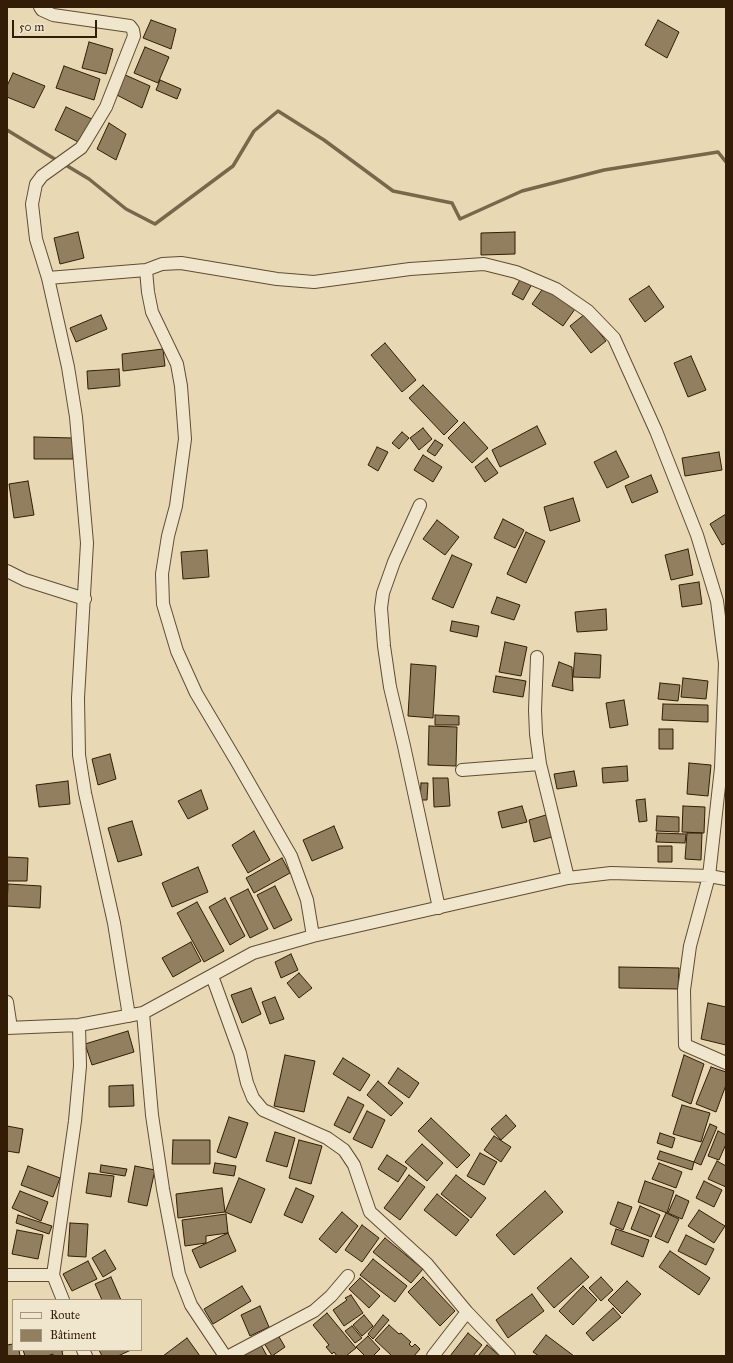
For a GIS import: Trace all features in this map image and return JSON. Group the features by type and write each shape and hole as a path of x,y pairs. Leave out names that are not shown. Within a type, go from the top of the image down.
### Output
{"street":[{"path":"40,7 42,10 53,16 67,16 130,26 133,30 134,36 106,107 85,142 81,148 42,176 36,184 32,204 36,239 48,278 68,367 76,416 87,543 85,599 78,698 79,756 85,793 114,923 129,1016"},
{"path":"48,278 146,270 162,264 181,263 277,279 314,282 410,269 484,264 516,272 556,289 588,311 614,338 656,431 697,535 717,601 725,664 722,768 709,876 690,946 684,990 685,1045 726,1063"},
{"path":"146,270 152,312 177,364 181,386 185,439 176,506 168,536 162,574 164,604 176,651 196,693 291,856 306,900 313,936"},
{"path":"420,505 394,562 383,594 381,608 384,646 390,687 438,908"},
{"path":"7,572 26,580 85,599"},
{"path":"537,657 535,710 536,734 540,764 568,878"},
{"path":"462,770 540,764"},
{"path":"7,1002 9,1028 80,1025 143,1013 253,953 280,944 568,878 611,873 709,876 726,879"},
{"path":"212,976 240,1053 252,1098 263,1110 327,1138 344,1150 354,1165 370,1212 427,1264 467,1312 509,1356"},
{"path":"143,1013 153,1122 163,1189 179,1274 191,1305 225,1356"},
{"path":"63,1299 53,1275 76,1121 80,1066 80,1025"},
{"path":"7,1275 53,1275"},
{"path":"229,1356 314,1311 331,1296 348,1276"},
{"path":"433,1356 467,1312"}],"building":[{"path":"151,20 176,29 171,49 143,38"},
{"path":"658,20 679,32 667,58 645,45"},
{"path":"89,42 113,49 106,74 82,68"},
{"path":"145,47 169,57 158,83 134,73"},
{"path":"64,66 100,79 94,100 56,88"},
{"path":"13,73 45,86 34,108 7,97 7,86"},
{"path":"123,74 150,86 142,108 115,94"},
{"path":"160,80 181,89 177,99 156,90"},
{"path":"66,107 94,120 82,144 55,130"},
{"path":"109,123 126,134 116,160 97,149"},
{"path":"78,232 84,258 60,264 54,238"},
{"path":"515,232 515,254 481,255 481,233"},
{"path":"521,278 532,284 523,300 512,294"},
{"path":"649,286 664,307 645,322 629,299"},
{"path":"544,287 575,309 563,326 532,304"},
{"path":"585,314 606,341 591,353 570,326"},
{"path":"101,315 107,329 76,342 70,328"},
{"path":"385,343 416,380 402,392 371,355"},
{"path":"163,349 165,366 123,371 122,354"},
{"path":"691,356 706,390 688,397 674,363"},
{"path":"119,369 120,386 88,389 87,371"},
{"path":"423,385 458,421 444,435 409,398"},
{"path":"464,422 488,448 472,463 448,438"},
{"path":"537,426 546,444 500,467 492,450"},
{"path":"423,428 432,439 419,450 410,438"},
{"path":"402,432 409,438 399,449 392,443"},
{"path":"34,437 73,438 73,459 34,459"},
{"path":"435,440 443,445 435,456 427,451"},
{"path":"377,447 388,452 378,471 368,465"},
{"path":"616,451 629,477 607,488 594,462"},
{"path":"719,452 722,470 685,476 682,458"},
{"path":"423,455 442,467 433,482 414,470"},
{"path":"487,458 498,473 485,482 475,467"},
{"path":"651,475 658,492 632,503 625,486"},
{"path":"28,481 34,515 14,518 9,484"},
{"path":"573,498 580,521 550,531 544,507"},
{"path":"726,514 726,543 722,545 710,524"},
{"path":"503,519 524,530 515,548 494,538"},
{"path":"437,520 459,537 445,555 423,539"},
{"path":"526,532 545,541 526,583 507,574"},
{"path":"688,549 693,575 671,580 665,555"},
{"path":"207,550 209,577 183,579 181,552"},
{"path":"452,555 472,564 453,608 432,599"},
{"path":"699,582 702,604 682,607 679,585"},
{"path":"497,597 520,605 514,620 491,613"},
{"path":"606,609 607,630 577,632 575,612"},
{"path":"452,621 479,626 477,637 450,631"},
{"path":"505,642 527,647 521,676 499,672"},
{"path":"575,653 601,655 600,678 573,677"},
{"path":"559,662 572,667 573,691 552,686"},
{"path":"411,664 436,666 433,718 408,716"},
{"path":"496,676 526,681 523,697 493,692"},
{"path":"683,678 708,681 706,699 681,697"},
{"path":"660,683 680,685 678,701 658,699"},
{"path":"624,700 628,725 610,728 606,703"},
{"path":"663,704 708,705 708,722 662,720"},
{"path":"435,715 459,716 459,725 435,725"},
{"path":"429,726 457,727 456,766 428,765"},
{"path":"659,729 673,729 673,749 659,749"},
{"path":"110,754 116,779 98,785 92,759"},
{"path":"689,763 711,765 708,796 687,794"},
{"path":"627,766 628,781 603,783 602,768"},
{"path":"574,771 577,786 557,789 554,774"},
{"path":"433,778 448,778 450,806 434,807"},
{"path":"68,781 70,804 39,807 36,785"},
{"path":"421,783 428,783 427,800 420,800"},
{"path":"201,790 208,809 188,819 178,801"},
{"path":"645,799 647,821 639,822 636,800"},
{"path":"522,806 527,822 502,828 498,812"},
{"path":"683,806 705,807 704,833 682,832"},
{"path":"546,815 552,837 534,842 529,820"},
{"path":"657,816 679,817 679,832 656,831"},
{"path":"132,821 142,855 118,862 108,828"},
{"path":"334,826 343,848 312,861 303,840"},
{"path":"254,831 270,860 248,873 232,845"},
{"path":"657,833 686,834 685,843 656,842"},
{"path":"687,833 702,833 701,860 685,859"},
{"path":"658,846 672,846 672,862 658,862"},
{"path":"7,857 28,858 27,881 7,881"},
{"path":"282,858 290,873 254,893 246,878"},
{"path":"198,867 208,892 172,907 162,883"},
{"path":"8,884 41,886 40,908 7,906"},
{"path":"275,886 292,920 274,929 257,895"},
{"path":"248,889 268,929 250,938 230,898"},
{"path":"225,898 245,936 230,945 209,907"},
{"path":"197,902 224,951 204,962 177,913"},
{"path":"191,942 201,961 173,977 162,958"},
{"path":"291,954 298,970 281,978 275,962"},
{"path":"619,967 679,968 678,989 619,988"},
{"path":"299,973 312,988 299,998 287,983"},
{"path":"251,988 261,1014 242,1023 231,995"},
{"path":"275,997 284,1019 270,1024 262,1002"},
{"path":"708,1003 726,1007 726,1045 701,1039"},
{"path":"128,1031 134,1052 92,1065 85,1044"},
{"path":"285,1055 315,1061 304,1112 274,1106"},
{"path":"684,1055 704,1064 691,1104 672,1096"},
{"path":"343,1058 370,1075 360,1091 333,1074"},
{"path":"711,1067 726,1072 726,1085 716,1112 696,1104"},
{"path":"398,1068 419,1083 409,1098 388,1083"},
{"path":"378,1081 403,1103 391,1116 367,1095"},
{"path":"133,1085 134,1106 109,1107 109,1086"},
{"path":"348,1097 364,1105 350,1133 334,1125"},
{"path":"682,1105 710,1113 701,1142 673,1134"},
{"path":"367,1111 385,1120 372,1148 353,1139"},
{"path":"506,1115 516,1126 501,1140 491,1129"},
{"path":"229,1117 248,1123 236,1158 217,1152"},
{"path":"431,1118 470,1155 457,1168 418,1131"},
{"path":"710,1124 717,1127 701,1165 694,1162"},
{"path":"7,1126 23,1129 19,1153 7,1151"},
{"path":"718,1131 726,1135 726,1144 719,1160 708,1156"},
{"path":"275,1132 295,1138 287,1167 266,1161"},
{"path":"660,1133 675,1138 672,1148 657,1143"},
{"path":"494,1136 511,1147 501,1162 484,1150"},
{"path":"173,1140 210,1140 210,1164 172,1164"},
{"path":"299,1140 322,1146 311,1184 289,1178"},
{"path":"422,1144 443,1163 427,1181 405,1162"},
{"path":"660,1151 694,1162 692,1170 657,1159"},
{"path":"480,1153 497,1162 484,1185 467,1176"},
{"path":"387,1155 407,1168 398,1182 378,1169"},
{"path":"717,1161 726,1166 726,1187 708,1179"},
{"path":"215,1163 236,1166 234,1176 213,1173"},
{"path":"659,1163 682,1172 676,1188 652,1179"},
{"path":"101,1165 127,1169 125,1176 100,1172"},
{"path":"28,1166 60,1178 53,1197 21,1185"},
{"path":"135,1166 155,1170 147,1206 128,1202"},
{"path":"89,1173 114,1176 111,1197 86,1193"},
{"path":"409,1175 425,1187 400,1220 384,1208"},
{"path":"456,1175 486,1198 471,1218 441,1194"},
{"path":"239,1178 265,1189 251,1223 225,1212"},
{"path":"645,1181 674,1191 667,1213 638,1202"},
{"path":"704,1181 722,1190 714,1207 696,1198"},
{"path":"222,1188 225,1212 178,1218 176,1194"},
{"path":"296,1188 314,1196 302,1223 284,1215"},
{"path":"20,1191 48,1202 41,1221 12,1208"},
{"path":"545,1191 563,1212 514,1255 496,1235"},
{"path":"437,1194 469,1220 456,1236 424,1210"},
{"path":"676,1195 689,1201 682,1219 668,1213"},
{"path":"618,1202 632,1207 623,1230 610,1224"},
{"path":"640,1206 660,1215 651,1237 631,1229"},
{"path":"699,1210 725,1226 714,1243 688,1226"},
{"path":"342,1212 358,1226 336,1253 319,1239"},
{"path":"666,1213 679,1219 668,1243 655,1237"},
{"path":"226,1214 228,1233 206,1236 206,1243 185,1246 182,1220"},
{"path":"18,1215 52,1226 49,1234 16,1223"},
{"path":"70,1223 88,1224 86,1257 68,1256"},
{"path":"362,1225 379,1238 362,1262 345,1250"},
{"path":"616,1229 649,1240 643,1257 611,1244"},
{"path":"17,1230 43,1235 38,1259 12,1254"},
{"path":"228,1233 236,1251 200,1268 192,1250"},
{"path":"686,1235 714,1249 706,1265 678,1251"},
{"path":"385,1238 423,1269 411,1283 373,1252"},
{"path":"105,1250 116,1269 103,1277 92,1258"},
{"path":"670,1251 710,1278 699,1295 659,1267"},
{"path":"571,1258 589,1277 554,1308 537,1288"},
{"path":"373,1259 407,1286 395,1302 360,1275"},
{"path":"88,1261 97,1279 72,1291 63,1274"},
{"path":"111,1277 121,1299 102,1299 95,1284"},
{"path":"423,1277 455,1311 440,1326 408,1292"},
{"path":"601,1277 613,1290 601,1301 589,1288"},
{"path":"360,1278 380,1296 369,1308 349,1289"},
{"path":"627,1281 641,1294 622,1314 608,1300"},
{"path":"242,1286 251,1301 213,1324 204,1309"},
{"path":"583,1286 597,1300 573,1325 559,1311"},
{"path":"532,1294 544,1311 508,1338 496,1320"},
{"path":"351,1295 363,1313 344,1326 333,1310 347,1300 345,1298"},
{"path":"260,1306 269,1327 250,1336 241,1315"},
{"path":"613,1308 621,1317 593,1341 586,1333"},
{"path":"327,1313 356,1348 346,1356 337,1356 334,1352 332,1354 326,1347 329,1345 313,1325"},
{"path":"364,1315 373,1326 362,1336 353,1325"},
{"path":"383,1315 389,1320 373,1339 368,1334"},
{"path":"389,1325 411,1342 409,1344 412,1347 415,1344 420,1349 414,1356 392,1356 375,1340"},
{"path":"352,1326 362,1338 355,1343 345,1331"},
{"path":"468,1333 482,1345 473,1356 450,1356"},
{"path":"278,1335 285,1347 272,1356 264,1343"},
{"path":"546,1335 574,1356 539,1356 533,1352"},
{"path":"368,1336 380,1349 373,1356 365,1356 356,1347"},
{"path":"187,1338 200,1356 163,1356"},
{"path":"12,1344 12,1351 19,1351 20,1356 7,1356 7,1345"},
{"path":"261,1345 267,1356 243,1355"},
{"path":"487,1345 500,1356 478,1356"},
{"path":"23,1351 62,1351 63,1356 53,1356 53,1354 47,1356 25,1356"},
{"path":"100,1351 129,1351 118,1356 102,1356"}],"waterway":[{"path":"64,164 89,179 126,209 155,224 233,166 254,131 278,111 324,140 393,191 452,203 460,219 522,191 604,170 718,152 726,162"},
{"path":"7,130 58,161"}]}
